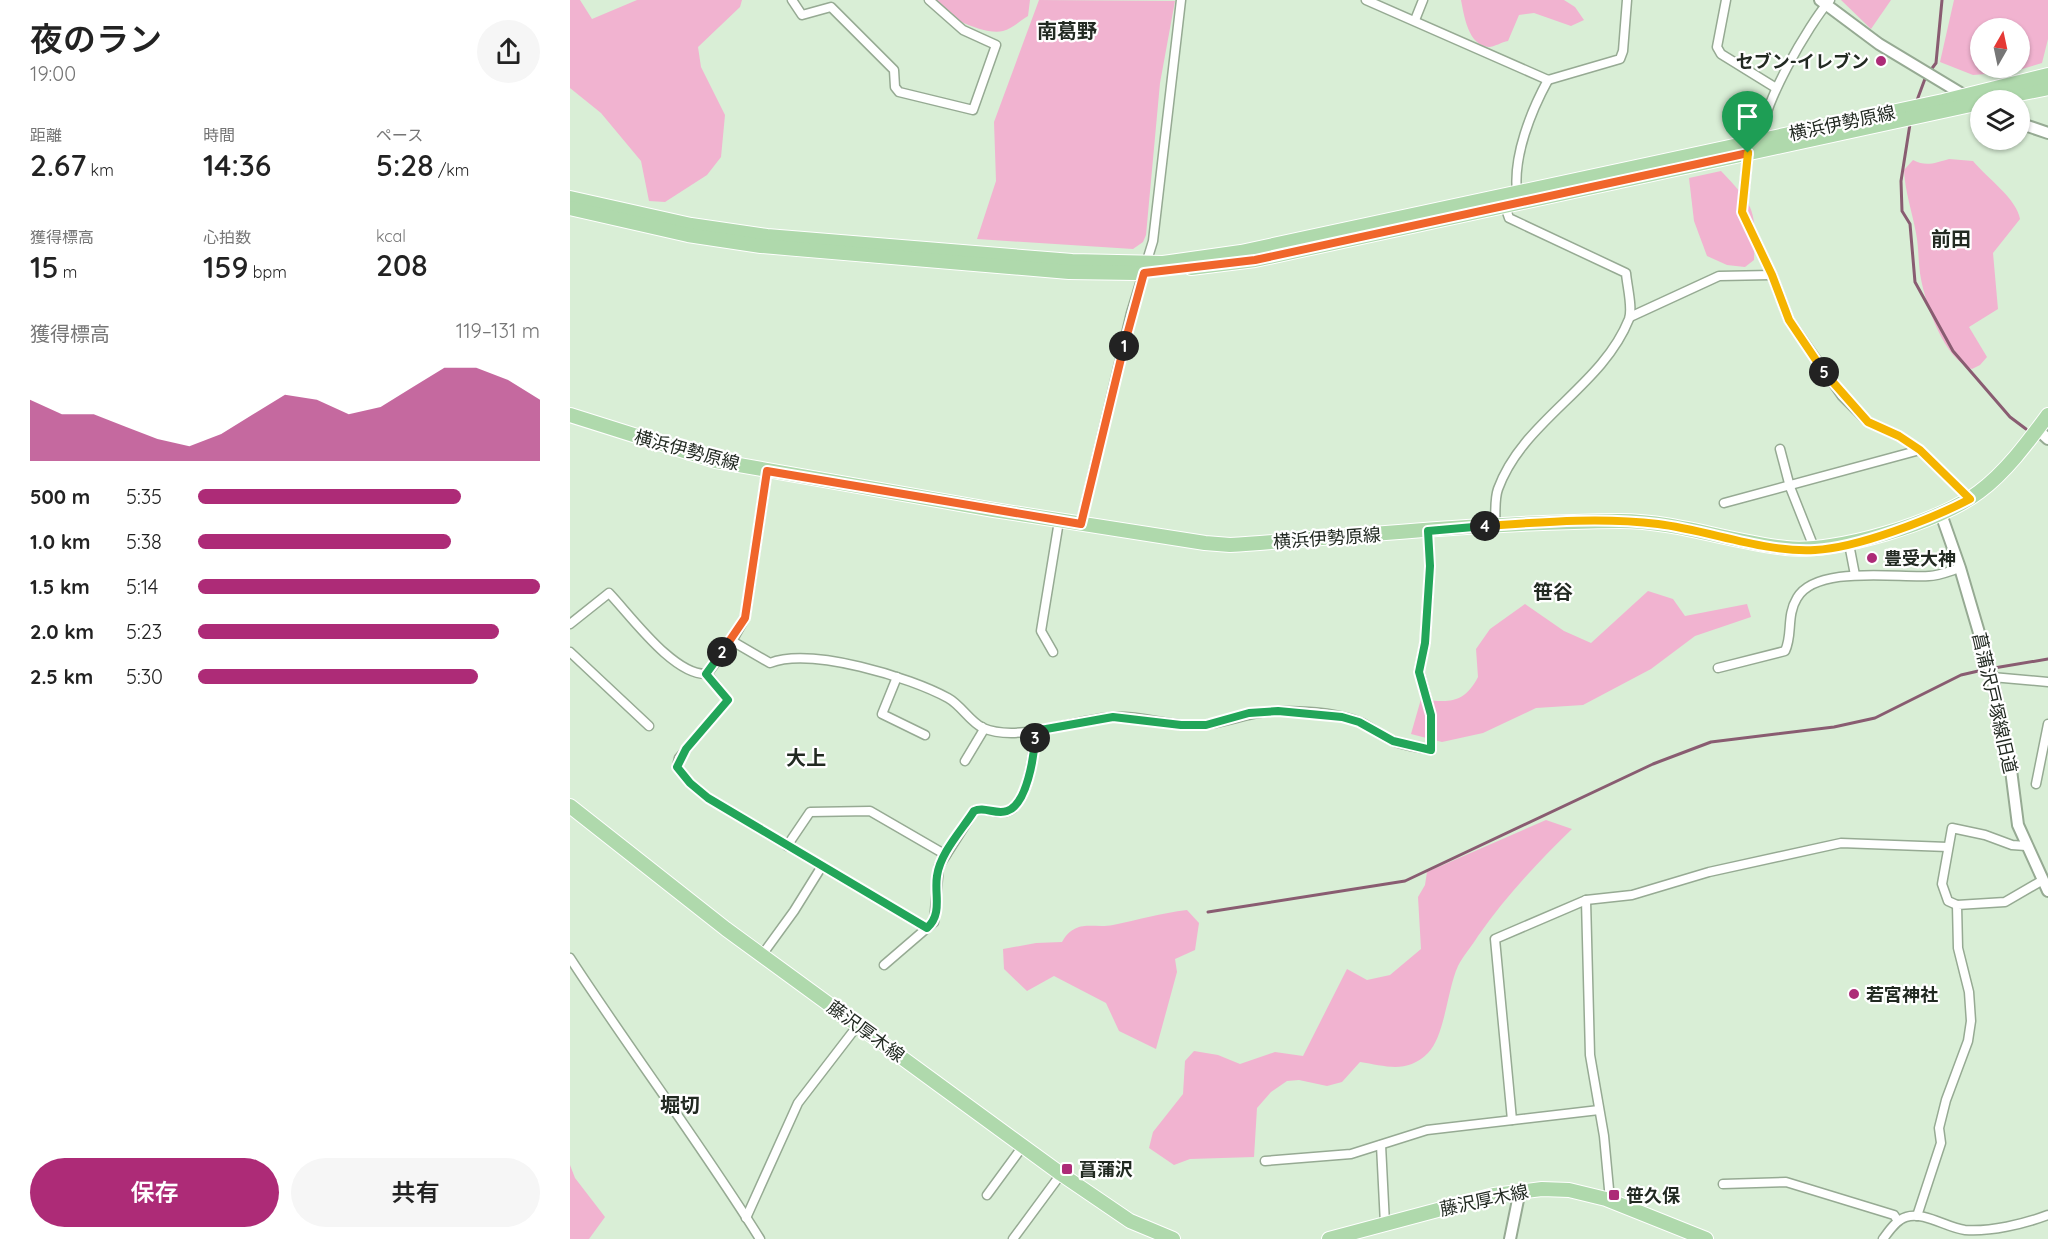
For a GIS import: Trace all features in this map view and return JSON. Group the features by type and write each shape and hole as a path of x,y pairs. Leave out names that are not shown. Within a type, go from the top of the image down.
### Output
{"main road":[{"name":"横浜伊勢原線","path":"570,198 691,225 767,236 1146,268 1241,252 1762,140 2048,75"},
{"name":"横浜伊勢原線","path":"2030,92 2048,88"},
{"name":"横浜伊勢原線","path":"570,208 688,235 761,246 1068,272 1255,260 1970,105"},
{"name":"横浜伊勢原線","path":"570,415 695,456 767,471 1081,524 1230,545 1495,526 1623,521 1659,524 1783,548 1815,550 1849,544 1941,514 1970,499 2002,472 2048,415"},
{"name":"藤沢厚木線","path":"573,813 1061,1174 1123,1218 1173,1239"},
{"name":"藤沢厚木線","path":"1329,1239 1520,1190 1569,1190 1610,1200 1706,1239"}],"street":[{"path":"792,0 802,15 831,7 894,70 896,87 899,92 973,110 996,45 963,30 929,0"},
{"path":"1081,524 1131,313 1153,241 1181,0"},
{"path":"1366,0 1415,20 1432,31 1471,44 1548,80 1620,59 1623,51 1627,0"},
{"path":"1415,20 1423,0"},
{"path":"1726,0 1717,47 1721,54 1776,88"},
{"path":"1762,140 1762,120 1776,88 1826,1 1879,44 1970,97"},
{"path":"1517,192 1517,176 1530,114 1548,80"},
{"path":"2030,127 2048,133"},
{"path":"1748,153 1742,212 1772,275 1789,320 1842,396 1868,422 1899,436 1920,450 1970,499"},
{"path":"1505,206 1509,218 1626,273 1630,317"},
{"path":"1495,526 1497,490 1514,459 1542,424 1587,380 1612,347 1630,317 1719,276 1772,275"},
{"path":"2037,429 2048,439"},
{"path":"1780,449 1790,487 1815,550"},
{"path":"1724,503 1920,450"},
{"path":"570,624 609,593 669,657 695,675 706,674 732,641 745,618 767,471"},
{"name":"菖蒲沢戸塚線旧道","path":"1941,514 1960,568 1990,672 2011,770 2018,825 2045,886"},
{"path":"1053,652 1041,632 1059,520"},
{"path":"732,641 770,663 779,659 806,657 917,683 949,699 982,727 1020,732 1035,731 1113,717 1181,725 1206,725 1249,713 1278,711 1342,717 1359,722 1393,741 1431,750 1431,715 1419,672 1426,632 1430,566 1428,531"},
{"path":"1849,544 1855,575"},
{"path":"1718,668 1785,651 1788,617 1797,596 1819,582 1855,575 1931,576 1960,568"},
{"path":"570,652 649,726"},
{"path":"1990,672 2048,682"},
{"path":"706,674 728,700 686,749 677,767 699,792 927,928"},
{"path":"897,677 882,714 925,735"},
{"path":"2036,784 2045,754 2048,724"},
{"path":"965,760 983,731 982,727"},
{"path":"884,965 934,922 938,892 937,875 946,855 974,811 978,809 1006,812 1016,806 1031,768 1035,731"},
{"path":"788,846 810,812 862,810 879,815 946,855"},
{"path":"2026,846 2012,845 1985,835 1952,828 1942,884 1948,901 1957,905 2005,902 2045,886"},
{"path":"1512,1120 1495,939 1586,900 1632,895 1710,872 1841,843 1948,846"},
{"path":"762,955 794,911 822,866"},
{"path":"1586,900 1590,1055 1610,1200"},
{"path":"1917,1216 1941,1143 1939,1128 1946,1100 1968,1041 1971,1021 1970,993 1958,948 1957,905"},
{"path":"570,958 621,1035 717,1170 760,1239"},
{"path":"746,1218 798,1103 858,1025"},
{"path":"1265,1161 1351,1154 1427,1130 1599,1110"},
{"path":"987,1195 1023,1146"},
{"path":"1381,1146 1384,1224"},
{"path":"1013,1239 1061,1174"},
{"path":"1723,1184 1786,1182 1894,1215 1898,1221"},
{"path":"1510,1239 1520,1190"},
{"path":"1882,1239 1898,1221 1917,1216 1966,1230 2036,1220 2048,1215"}],"shaded area":[{"path":"570,0 580,0 592,19 637,0 742,0 740,7 698,47 701,67 725,115 721,157 707,175 665,202 649,201 641,161 601,113 570,88"},
{"path":"930,0 1030,0 1028,16 1010,28 995,32 953,18"},
{"path":"1039,0 1175,1 1160,83 1146,235 1143,242 1133,249 977,239 996,181 994,122"},
{"path":"1461,0 1564,0 1575,7 1584,20 1571,26 1534,13 1519,15 1508,41 1489,47 1482,45 1472,36"},
{"path":"1841,0 1891,0 1871,29"},
{"path":"1954,0 2048,0 2048,39 2042,63 2030,67 2030,18 1970,18 1970,74 1940,62"},
{"path":"1949,159 1973,161 2008,196 2018,211 2020,219 1993,253 1998,309 1969,327 1987,357 1980,365 1972,369 1962,363 1945,343 1927,303 1919,268 1917,239 1904,170 1913,160 1926,164"},
{"path":"1721,171 1741,193 1751,210 1754,260 1745,267 1727,265 1707,256 1694,221 1689,178"},
{"path":"1648,591 1673,599 1685,616 1747,604 1751,617 1695,636 1651,669 1583,705 1536,708 1483,733 1442,742 1411,734 1421,699 1454,700 1467,692 1478,677 1476,649 1490,629 1525,604 1564,631 1591,643"},
{"path":"1546,820 1572,829 1534,867 1462,958 1454,976 1438,1036 1428,1053 1420,1060 1396,1067 1360,1062 1342,1082 1327,1086 1299,1080 1287,1081 1271,1092 1257,1108 1254,1157 1190,1159 1174,1165 1149,1148 1153,1132 1183,1094 1185,1061 1194,1051 1218,1055 1240,1064 1275,1052 1303,1056 1347,969 1367,980 1390,975 1421,949 1418,897 1425,885 1427,872"},
{"path":"1187,910 1199,923 1195,950 1175,959 1177,972 1156,1049 1119,1031 1106,1003 1054,976 1027,991 1004,969 1003,949 1036,943 1062,942 1067,935 1079,927 1113,925"},
{"path":"570,1165 575,1178 605,1217 589,1239 570,1239"}],"waterway":[{"path":"1930,71 1936,63 1942,0"},
{"path":"1916,103 1926,76"},
{"path":"1910,124 1901,181 1902,211 1910,224 1915,282 1953,351 2010,417 2026,429"},
{"path":"1994,668 2048,659"},
{"path":"1208,912 1405,881 1653,764 1711,742 1834,727 1875,718 1961,675 1987,669"}],"place":[{"name":"セブン-イレブン","path":"1881,61"},
{"name":"豊受大神","path":"1872,558"},
{"name":"若宮神社","path":"1854,994"},
{"name":"菖蒲沢","path":"1067,1169"},
{"name":"笹久保","path":"1614,1195"}],"district":[{"name":"南葛野","path":"1067,30"},
{"name":"前田","path":"1951,238"},
{"name":"笹谷","path":"1553,591"},
{"name":"大上","path":"806,757"},
{"name":"堀切","path":"680,1104"}],"route":[{"path":"1748,153 1742,212 1772,275 1789,320 1842,396 1868,422 1899,436 1920,450 1970,499 1941,514 1849,544 1815,550 1783,548 1659,524 1623,521 1534,523 1428,531 1430,566 1425,643 1419,672 1431,715 1431,750 1393,741 1359,722 1342,717 1278,711 1249,713 1206,725 1181,725 1113,717 1035,731 1031,768 1016,806 1006,812 992,812 983,809 974,811 939,866 934,922 927,928 708,798 690,783 677,767 679,758 728,700 706,674 708,668 732,641 745,618 767,471 1081,524 1131,313 1144,273 1255,260 1748,153"}]}
